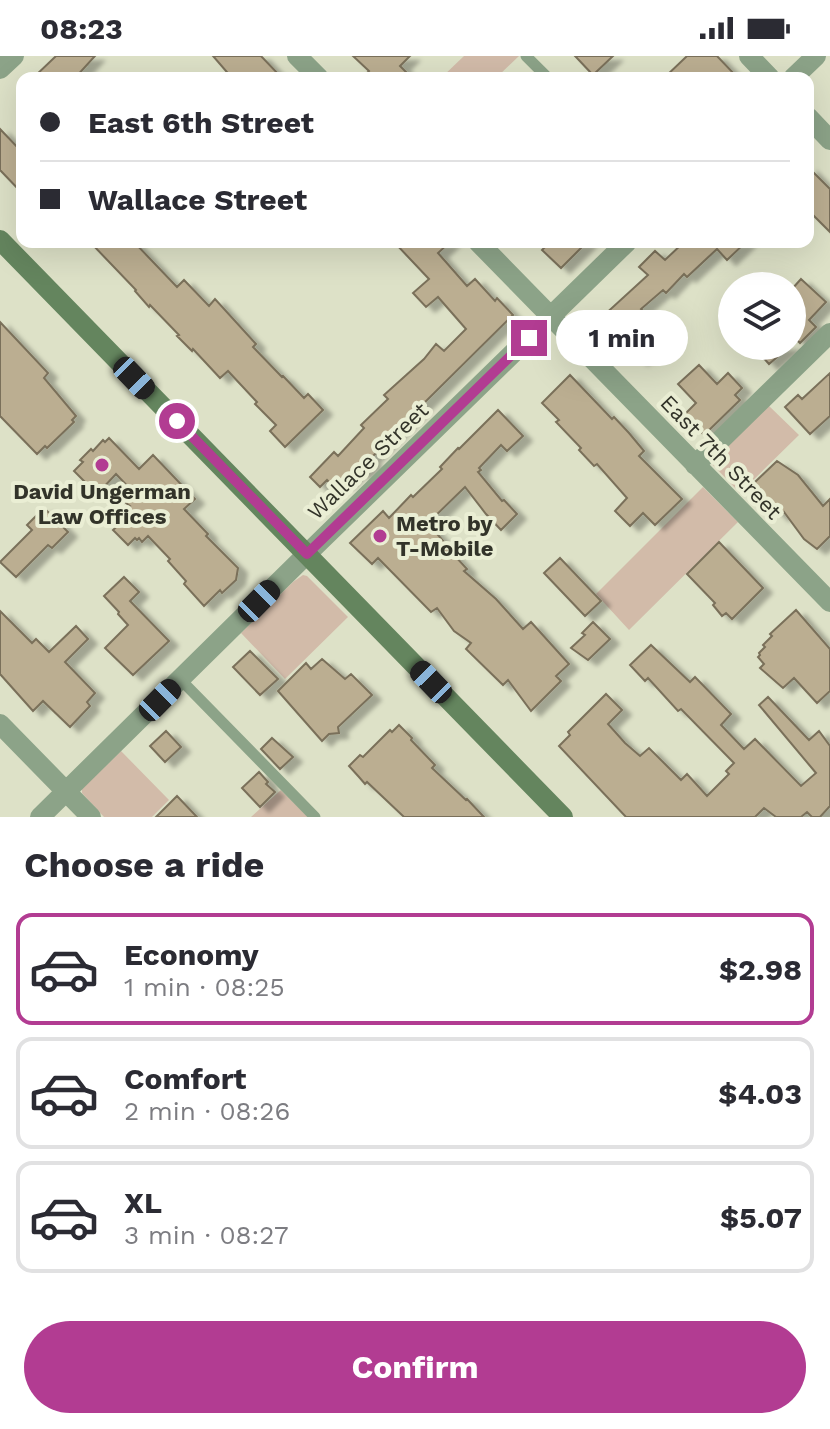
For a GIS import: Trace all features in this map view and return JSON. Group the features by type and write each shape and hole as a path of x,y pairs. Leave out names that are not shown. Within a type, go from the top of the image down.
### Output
{"main road":[{"path":"0,240 563,817"}],"street":[{"path":"0,69 14,56"},
{"path":"297,56 313,72"},
{"path":"749,56 764,72"},
{"path":"799,72 816,56"},
{"path":"814,123 830,140"},
{"name":"East 7th Street","path":"484,248 695,465 827,593"},
{"name":"Wallace Street","path":"40,817 621,248"},
{"path":"695,465 830,333"},
{"path":"0,724 91,817"}],"lane":[{"path":"526,56 542,72"},
{"path":"180,679 315,817"}],"shaded area":[{"path":"464,56 519,56 502,72 447,72"},
{"path":"768,405 799,435 740,493 712,461"},
{"path":"703,487 738,522 629,630 596,594"},
{"path":"303,575 348,617 285,679 241,633"},
{"path":"121,751 169,800 152,817 104,817 82,793 82,789"},
{"path":"281,790 308,817 251,817"}],"building":[{"path":"56,56 95,56 80,72 39,72"},
{"path":"213,56 261,56 276,72 227,72"},
{"path":"353,56 410,56 400,66 406,72 369,71"},
{"path":"575,56 613,56 596,72 590,72"},
{"path":"687,56 717,56 732,72 670,72"},
{"path":"0,129 16,146 16,187 0,170"},
{"path":"814,173 830,189 830,232 814,216"},
{"path":"96,248 140,248 177,287 184,280 209,306 215,299 256,344 253,347 282,377 304,398 308,394 323,410 285,447 270,431 276,425 228,371 220,378"},
{"path":"400,248 443,248 438,253 467,286 475,279 513,315 370,459 373,462 361,474 358,471 345,484 339,479 333,486 327,480 320,487 310,477 334,452 338,456 364,428 361,425 388,399 384,395 436,344 444,351 466,329 438,297 426,307 413,293 429,279"},
{"path":"544,248 581,248 561,268 542,250"},
{"path":"678,248 740,248 727,260 717,249 687,277 684,274 666,293 663,290 641,309 666,335 639,360 602,317 648,275 639,267 655,251 665,260"},
{"path":"806,284 826,302 809,320 816,327 806,337"},
{"path":"0,322 48,373 44,378 76,416 72,420 74,422 37,454 0,416"},
{"path":"699,365 717,384 728,373 742,388 735,395 740,400 704,435 685,414 696,403 678,384"},
{"path":"830,373 830,416 810,434 785,407 798,395 802,399"},
{"path":"570,375 629,433 644,451 639,456 682,499 655,525 643,513 630,526 615,511 627,498 597,464 594,466 579,450 581,448 556,422 559,420 542,403"},
{"path":"498,410 523,436 507,451 501,445 478,472 517,514 501,530 465,487 428,523 467,569 464,571 496,599 523,629 531,622 569,664 556,676 561,681 531,711 508,680 503,685 466,649 471,643 454,631 437,608 431,612 378,558 372,564 350,543 383,511 389,518 411,495 413,497"},
{"path":"109,438 139,469 153,455 195,499 184,509 238,568 236,580 204,606 184,584 186,581 168,561 170,559 148,536 142,542 135,538 128,545 113,530 122,522 118,517 130,506 126,503 135,494 116,474 100,491 95,486 92,489 74,471 91,449 93,451"},
{"path":"777,461 798,475 823,506 830,499 830,536 817,549 804,539 784,512 780,516 753,489 756,486 754,483"},
{"path":"44,508 68,532 52,548 48,545 16,577 0,562 32,530 27,525"},
{"path":"719,542 763,588 732,619 726,613 722,616 713,605 715,603 687,574"},
{"path":"560,558 601,601 585,616 544,573"},
{"path":"124,577 139,592 130,601 169,641 133,675 105,648 128,625 104,596"},
{"path":"796,610 830,649 830,691 817,703 794,678 783,688 760,668 764,664 758,657 765,647 763,645 772,636 770,634"},
{"path":"0,611 32,643 36,639 49,652 76,626 88,639 65,662 95,693 87,702 90,706 70,727 43,701 33,711 0,674"},
{"path":"593,622 610,639 588,660 571,648"},
{"path":"651,645 690,682 695,677 731,714 721,725 744,749 755,739 801,786 816,773 759,705 768,697 809,740 819,731 830,746 830,806 820,817 812,817 807,812 801,817 776,817 764,808 755,817 626,817 559,746 570,735 568,732 606,694 622,710 608,724 625,743 640,756 649,748 681,780 687,774 707,796 729,774 726,771 734,763 681,709 678,711 648,678 645,681 630,665"},
{"path":"250,651 278,679 260,695 233,667"},
{"path":"322,659 345,679 351,674 372,695 338,727 339,733 329,734 322,741 278,691 306,663 311,669"},
{"path":"399,725 435,765 432,768 484,817 404,817 367,782 365,784 349,766"},
{"path":"166,731 181,747 165,762 150,746"},
{"path":"272,738 293,757 280,769 261,749"},
{"path":"259,772 275,792 260,807 242,788"},
{"path":"177,796 197,817 156,817"}],"place":[{"name":"David Ungerman Law Offices","path":"102,465"},
{"name":"Metro by T-Mobile","path":"380,536"}],"route":[{"path":"177,421 307,554 529,338"}]}
